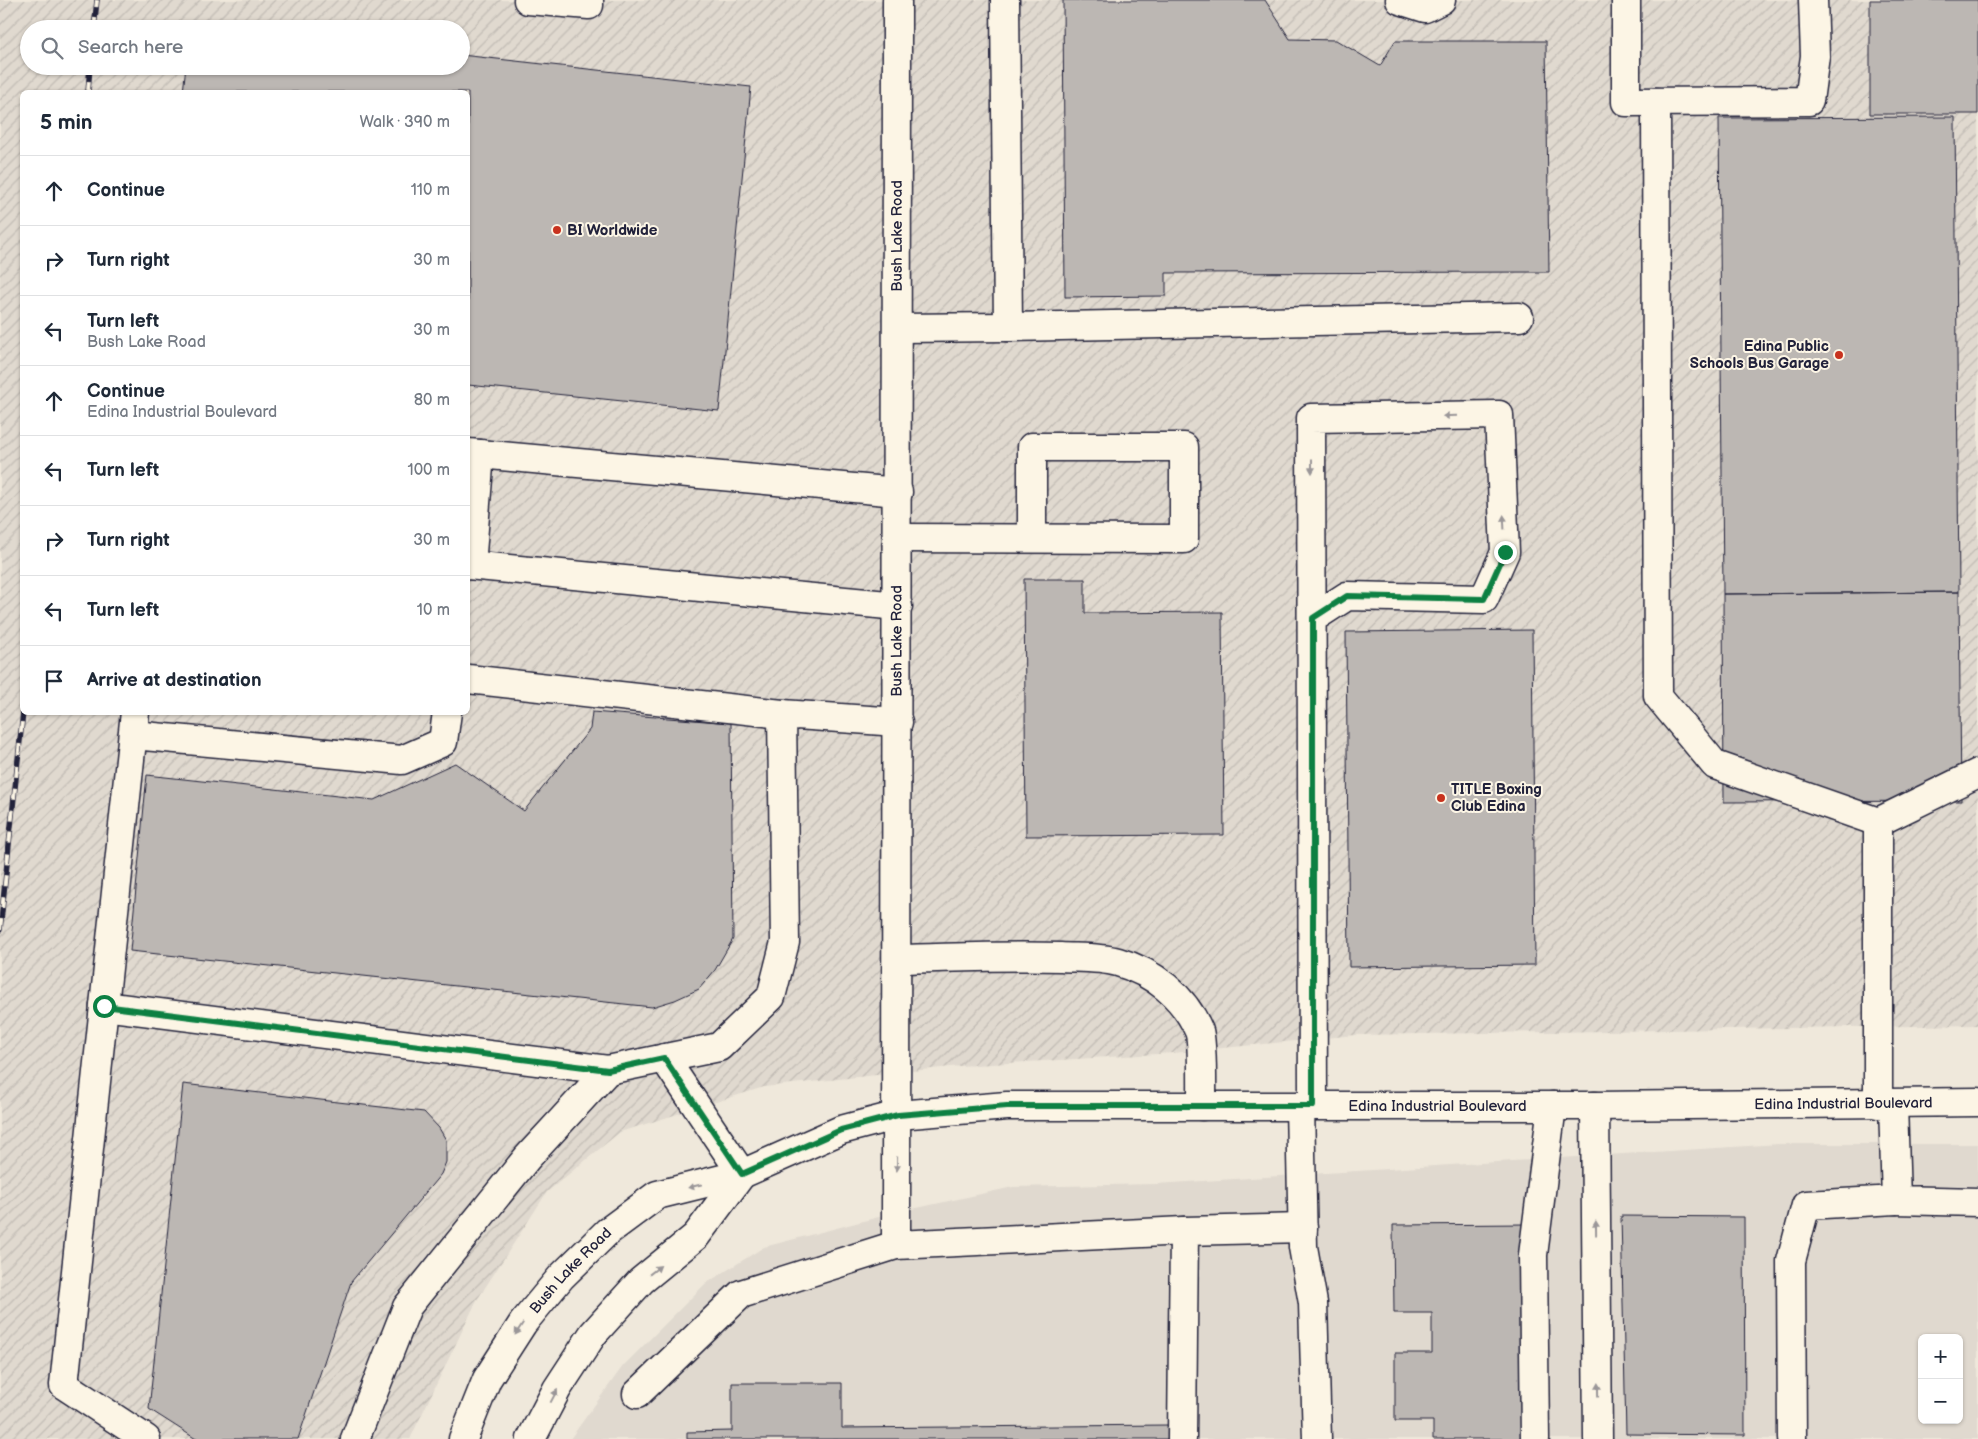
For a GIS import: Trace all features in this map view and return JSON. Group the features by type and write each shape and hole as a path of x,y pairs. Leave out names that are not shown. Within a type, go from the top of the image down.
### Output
{"street":[{"path":"528,0 588,5 589,0"},
{"name":"Bush Lake Road","path":"463,1439 487,1379 523,1323 561,1277 608,1232 657,1195 742,1174 841,1130 898,1115 897,0"},
{"path":"1005,0 1008,327"},
{"path":"1400,0 1425,8 1441,0"},
{"path":"1626,0 1626,102 1809,101 1815,56 1813,0"},
{"path":"1656,102 1658,696 1716,765 1878,822 1978,773"},
{"path":"898,328 1520,317"},
{"path":"1313,618 1347,596 1484,599 1505,552 1499,415 1311,418 1313,618 1307,1106 1302,1228 1303,1247 1313,1303 1317,1439"},
{"path":"898,538 1184,539 1184,447 1032,447 1032,538"},
{"path":"470,543 474,453 898,492"},
{"path":"470,565 898,606"},
{"path":"470,679 782,714 898,722"},
{"path":"104,1006 608,1070 718,1047 771,997 785,942 782,714"},
{"path":"146,1439 64,1385 134,724 402,760 443,742 447,715"},
{"path":"1878,822 1885,1104 1896,1200"},
{"path":"898,959 1041,956 1116,962 1142,970 1164,985 1185,1007 1200,1032 1202,1106"},
{"path":"664,1058 742,1174"},
{"path":"355,1439 407,1307 527,1158 608,1070"},
{"name":"Edina Industrial Boulevard","path":"898,1115 1007,1106 1595,1106 1978,1102"},
{"path":"1535,1439 1533,1255 1552,1106"},
{"path":"1595,1106 1598,1439"},
{"path":"896,1245 898,1115"},
{"name":"Bush Lake Road","path":"531,1439 557,1389 593,1334 641,1281 696,1236 742,1174"},
{"path":"1792,1439 1791,1261 1806,1205 1896,1200 1978,1202"},
{"path":"637,1394 741,1294 896,1245 1184,1231 1302,1228"},
{"path":"1182,1439 1184,1231"}],"shaded area":[{"path":"0,0 1978,0 1978,1025 1355,1035 1173,1053 960,1066 764,1087 620,1132 547,1192 477,1300 410,1439 0,1439"},
{"path":"1779,1144 1978,1144 1978,1439 570,1439 623,1366 705,1284 764,1247 894,1213 1013,1187 1156,1184"}],"building":[{"path":"1063,0 1265,0 1290,39 1336,40 1380,66 1395,41 1546,41 1549,272 1166,273 1166,296 1065,297"},
{"path":"1870,0 1978,0 1978,114 1870,114"},
{"path":"470,56 751,87 719,411 470,385 470,90 183,90 185,75 470,75"},
{"name":"Edina Public Schools Bus Garage","path":"1955,117 1959,592 1723,594 1719,118"},
{"path":"1024,579 1085,579 1085,613 1222,612 1224,835 1026,836"},
{"path":"1959,592 1961,801 1724,802 1723,594"},
{"name":"TITLE Boxing Club Edina","path":"1532,630 1535,965 1349,967 1346,632"},
{"path":"592,712 731,723 733,939 715,970 699,989 675,1000 652,1007 130,951 147,775 374,800 455,763 524,811 590,729"},
{"path":"183,1084 424,1112 439,1128 446,1140 446,1162 441,1174 351,1282 298,1439 196,1439 149,1409"},
{"path":"1621,1216 1744,1217 1745,1435 1626,1434"},
{"path":"1526,1224 1528,1439 1433,1439 1433,1421 1395,1421 1395,1353 1432,1353 1432,1313 1394,1313 1393,1225"},
{"path":"732,1383 842,1383 842,1428 1168,1425 1168,1439 687,1439 687,1432 732,1431"}],"railway":[{"path":"95,20 97,0"},
{"path":"88,90 89,75"},
{"path":"0,930 23,715"}],"place":[{"name":"BI Worldwide","path":"557,230"},
{"name":"Edina Public Schools Bus Garage","path":"1839,355"},
{"name":"TITLE Boxing Club Edina","path":"1441,798"}],"route":[{"path":"104,1006 608,1070 664,1058 742,1174 841,1130 898,1115 1007,1106 1313,1106 1313,618 1347,596 1484,599 1505,552"}]}
